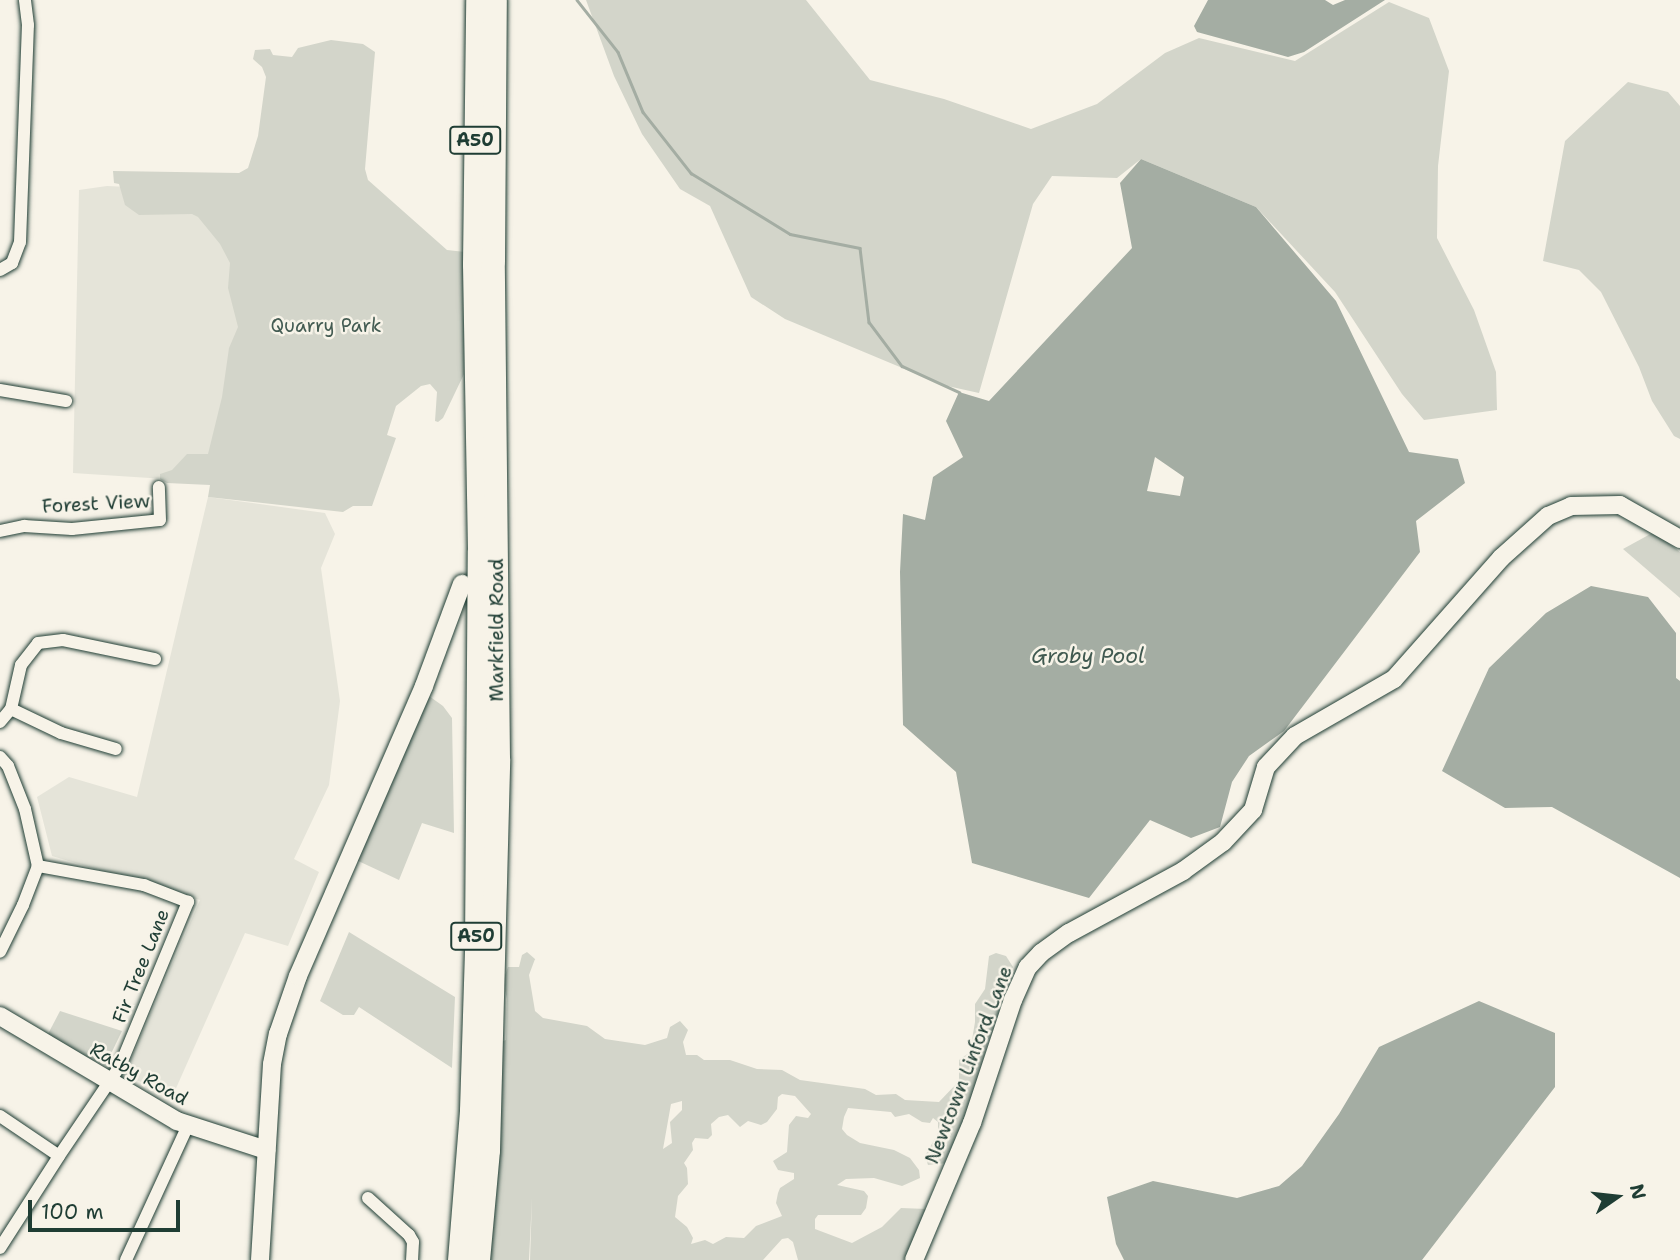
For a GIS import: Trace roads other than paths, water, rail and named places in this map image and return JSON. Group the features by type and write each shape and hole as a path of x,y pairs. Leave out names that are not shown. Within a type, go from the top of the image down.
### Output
{"highway":[{"name":"Markfield Road","path":"459,1260 471,1110 476,947 479,481 474,264 477,0"},
{"name":"Markfield Road","path":"478,1260 488,1150 497,787 493,261 495,0"},
{"path":"462,584 479,481"}],"street":[{"path":"0,270 12,263 20,242 26,0"},
{"path":"0,390 66,401"},
{"name":"Forest View","path":"1,531 24,526 112,526 160,520 159,487"},
{"name":"Newtown Linford Lane","path":"914,1260 972,1123 1013,1000 1028,967 1041,953 1069,933 1183,871 1223,842 1253,810 1266,767 1280,751 1296,736 1330,713 1394,679 1428,644 1501,558 1548,516 1571,506 1620,505 1680,539"},
{"name":"Markfield Road","path":"260,1260 275,1048 288,1004 424,685 462,584"},
{"path":"0,722 11,709 21,665 38,643 63,640 155,659"},
{"path":"11,709 61,733 116,748"},
{"path":"0,757 8,766 25,809 38,866 1,949"},
{"name":"Fir Tree Lane","path":"0,1248 111,1082 136,1030 188,902 144,885 38,866"},
{"name":"Ratby Road","path":"0,1016 188,1125 266,1150"},
{"path":"0,1116 59,1156"},
{"path":"126,1260 188,1125"},
{"path":"376,1200 409,1235 413,1242 412,1260"}],"water":[{"path":"1208,0 1325,0 1333,5 1345,0 1385,0 1304,52 1288,57 1197,32 1194,26"},
{"name":"Groby Pool","path":"1141,159 1256,207 1336,301 1409,452 1458,459 1465,483 1416,521 1420,552 1284,731 1249,756 1232,782 1220,827 1191,838 1150,820 1089,898 972,863 956,772 903,725 900,572 903,514 925,520 933,477 963,457 946,421 959,392 989,401 1132,248 1120,183","holes":["1155,457 1184,477 1180,496 1147,491"]},
{"path":"1591,586 1648,597 1676,633 1676,678 1680,681 1680,878 1552,807 1505,808 1442,771 1489,668 1546,613"},
{"path":"1479,1001 1555,1033 1555,1087 1422,1260 1124,1260 1116,1244 1107,1197 1153,1181 1237,1198 1279,1186 1302,1166 1339,1114 1379,1047"}],"waterway":[{"path":"577,0 618,52 643,112 691,173 790,234 860,248 869,322 902,366 959,392"}],"park label":[{"name":"Quarry Park","path":"326,326"}]}
